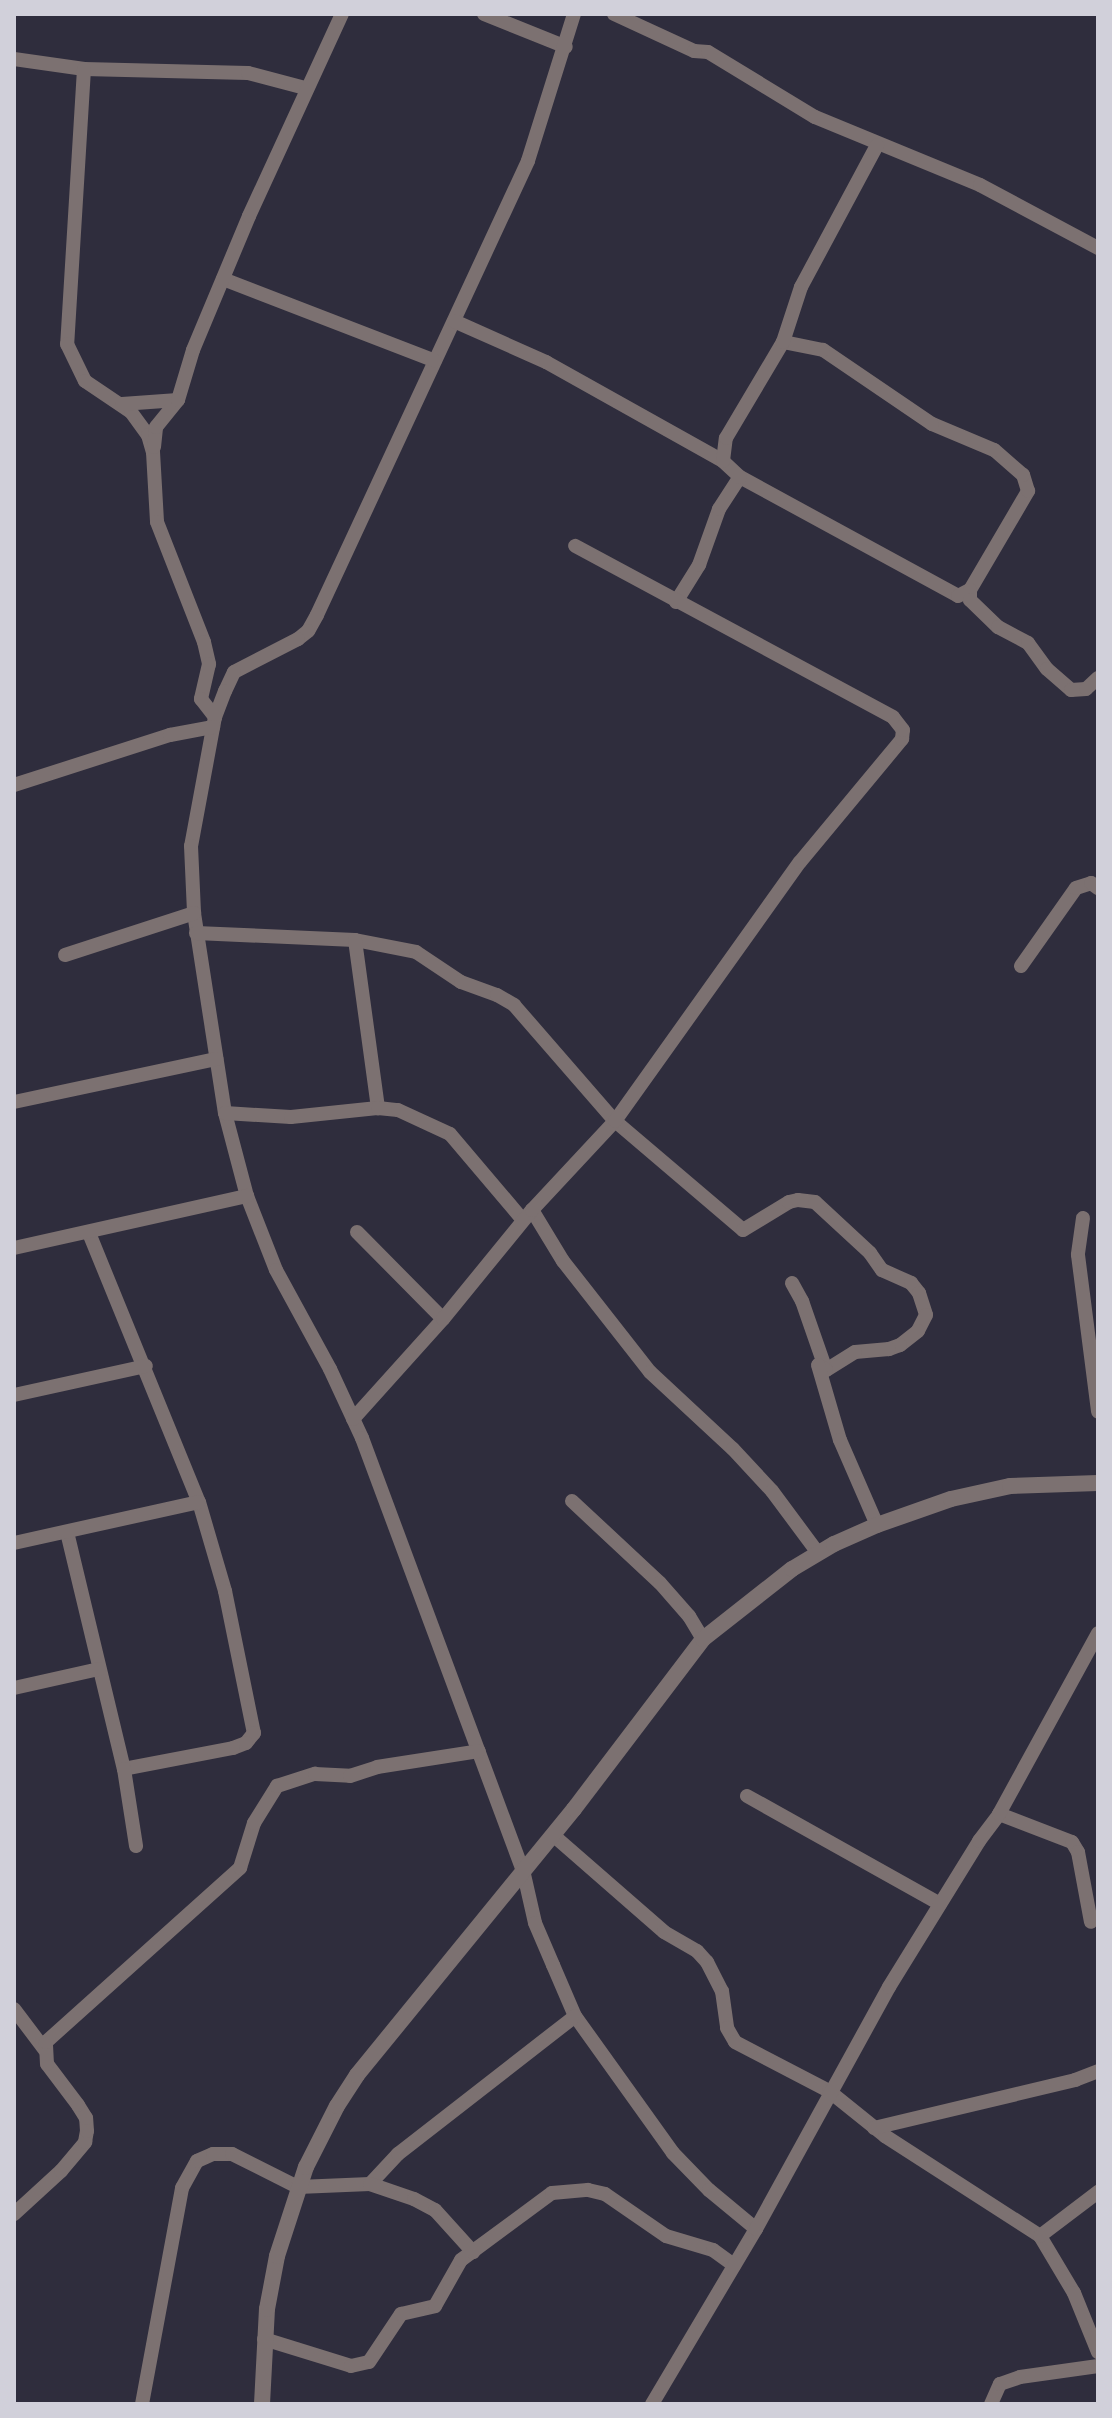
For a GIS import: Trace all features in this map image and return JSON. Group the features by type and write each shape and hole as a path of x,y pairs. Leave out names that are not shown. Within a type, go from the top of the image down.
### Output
{"street":[{"path":"214,722 201,699 209,664 204,642 157,522 153,491 156,427 178,400 193,350 223,279 297,115 305,88 342,14"},
{"path":"484,14 566,47"},
{"path":"574,14 528,161 308,631 234,672 214,722 191,846 194,913 225,1113 247,1196 276,1270 353,1419 523,1870 535,1923 575,2016 673,2153 709,2190 756,2229"},
{"path":"614,14 723,60 784,100 877,145 980,185 1098,248"},
{"path":"14,59 84,69 248,73 305,88"},
{"path":"84,69 66,332 71,356 85,381 122,404 141,422 153,452"},
{"path":"723,461 726,438 783,342 801,287 877,145"},
{"path":"223,279 435,361"},
{"path":"454,321 546,362 723,461 740,477 943,590 958,596 970,590"},
{"path":"783,342 823,350 932,424 994,450 1023,475 1028,491 970,590 970,600 989,619 1028,643 1047,669 1071,690 1086,689 1098,678"},
{"path":"122,404 178,400"},
{"path":"676,602 699,565 719,509 740,477"},
{"path":"353,1419 443,1319 527,1215 615,1121 800,862 902,739 903,730 893,717 575,546"},
{"path":"14,785 214,722"},
{"path":"1021,966 1076,888 1091,883 1098,888"},
{"path":"65,955 194,913"},
{"path":"196,933 355,940 416,952 461,982 497,995 514,1005 615,1121 743,1230 754,1226 782,1205 810,1200 866,1248 882,1270 911,1283 919,1293 926,1315 918,1331 889,1349 855,1352 826,1370"},
{"path":"355,940 378,1108"},
{"path":"14,1102 216,1059"},
{"path":"225,1113 291,1117 378,1108 398,1110 450,1134 527,1215 656,1379 733,1449 772,1491 818,1553"},
{"path":"14,1248 247,1196"},
{"path":"1083,1218 1078,1255 1098,1412"},
{"path":"357,1232 443,1319"},
{"path":"89,1233 146,1366 199,1502 225,1591 254,1733 246,1743 233,1748 124,1769"},
{"path":"792,1283 802,1301 826,1370"},
{"path":"826,1370 818,1365 840,1440 877,1525"},
{"path":"14,1395 146,1366"},
{"path":"262,2404 264,2339 271,2280 298,2187 326,2127 357,2075 553,1835 703,1639 765,1588 818,1553 877,1525 951,1499 999,1488 1047,1483 1098,1483"},
{"path":"572,1501 660,1583 689,1616 703,1639"},
{"path":"14,1543 199,1502"},
{"path":"67,1532 124,1769 136,1846"},
{"path":"652,2404 756,2229 829,2091 940,1904 999,1814 1097,1638"},
{"path":"14,1688 99,1669"},
{"path":"45,2050 46,2042 59,2028 240,1868 254,1823 277,1786 315,1774 350,1776 377,1767 479,1751"},
{"path":"747,1796 940,1904"},
{"path":"999,1814 1072,1842 1078,1852 1091,1922"},
{"path":"553,1835 664,1932 697,1951 707,1962 722,1991 727,2028 735,2042 829,2091 874,2128 1040,2236 1074,2293 1098,2352"},
{"path":"14,2009 45,2050 52,2074 86,2118 87,2131 85,2142 61,2171 14,2214"},
{"path":"370,2184 398,2154 575,2016"},
{"path":"874,2128 1075,2080 1098,2071"},
{"path":"142,2404 182,2188 197,2161 213,2154 232,2154 298,2187 370,2184 435,2210 473,2252"},
{"path":"264,2339 328,2360 363,2365 374,2357 401,2314 435,2306 461,2260 511,2226 543,2196 588,2190 618,2201 676,2241 713,2250 734,2265"},
{"path":"1040,2236 1098,2192"},
{"path":"991,2404 1000,2384 1020,2377 1098,2366"}]}
